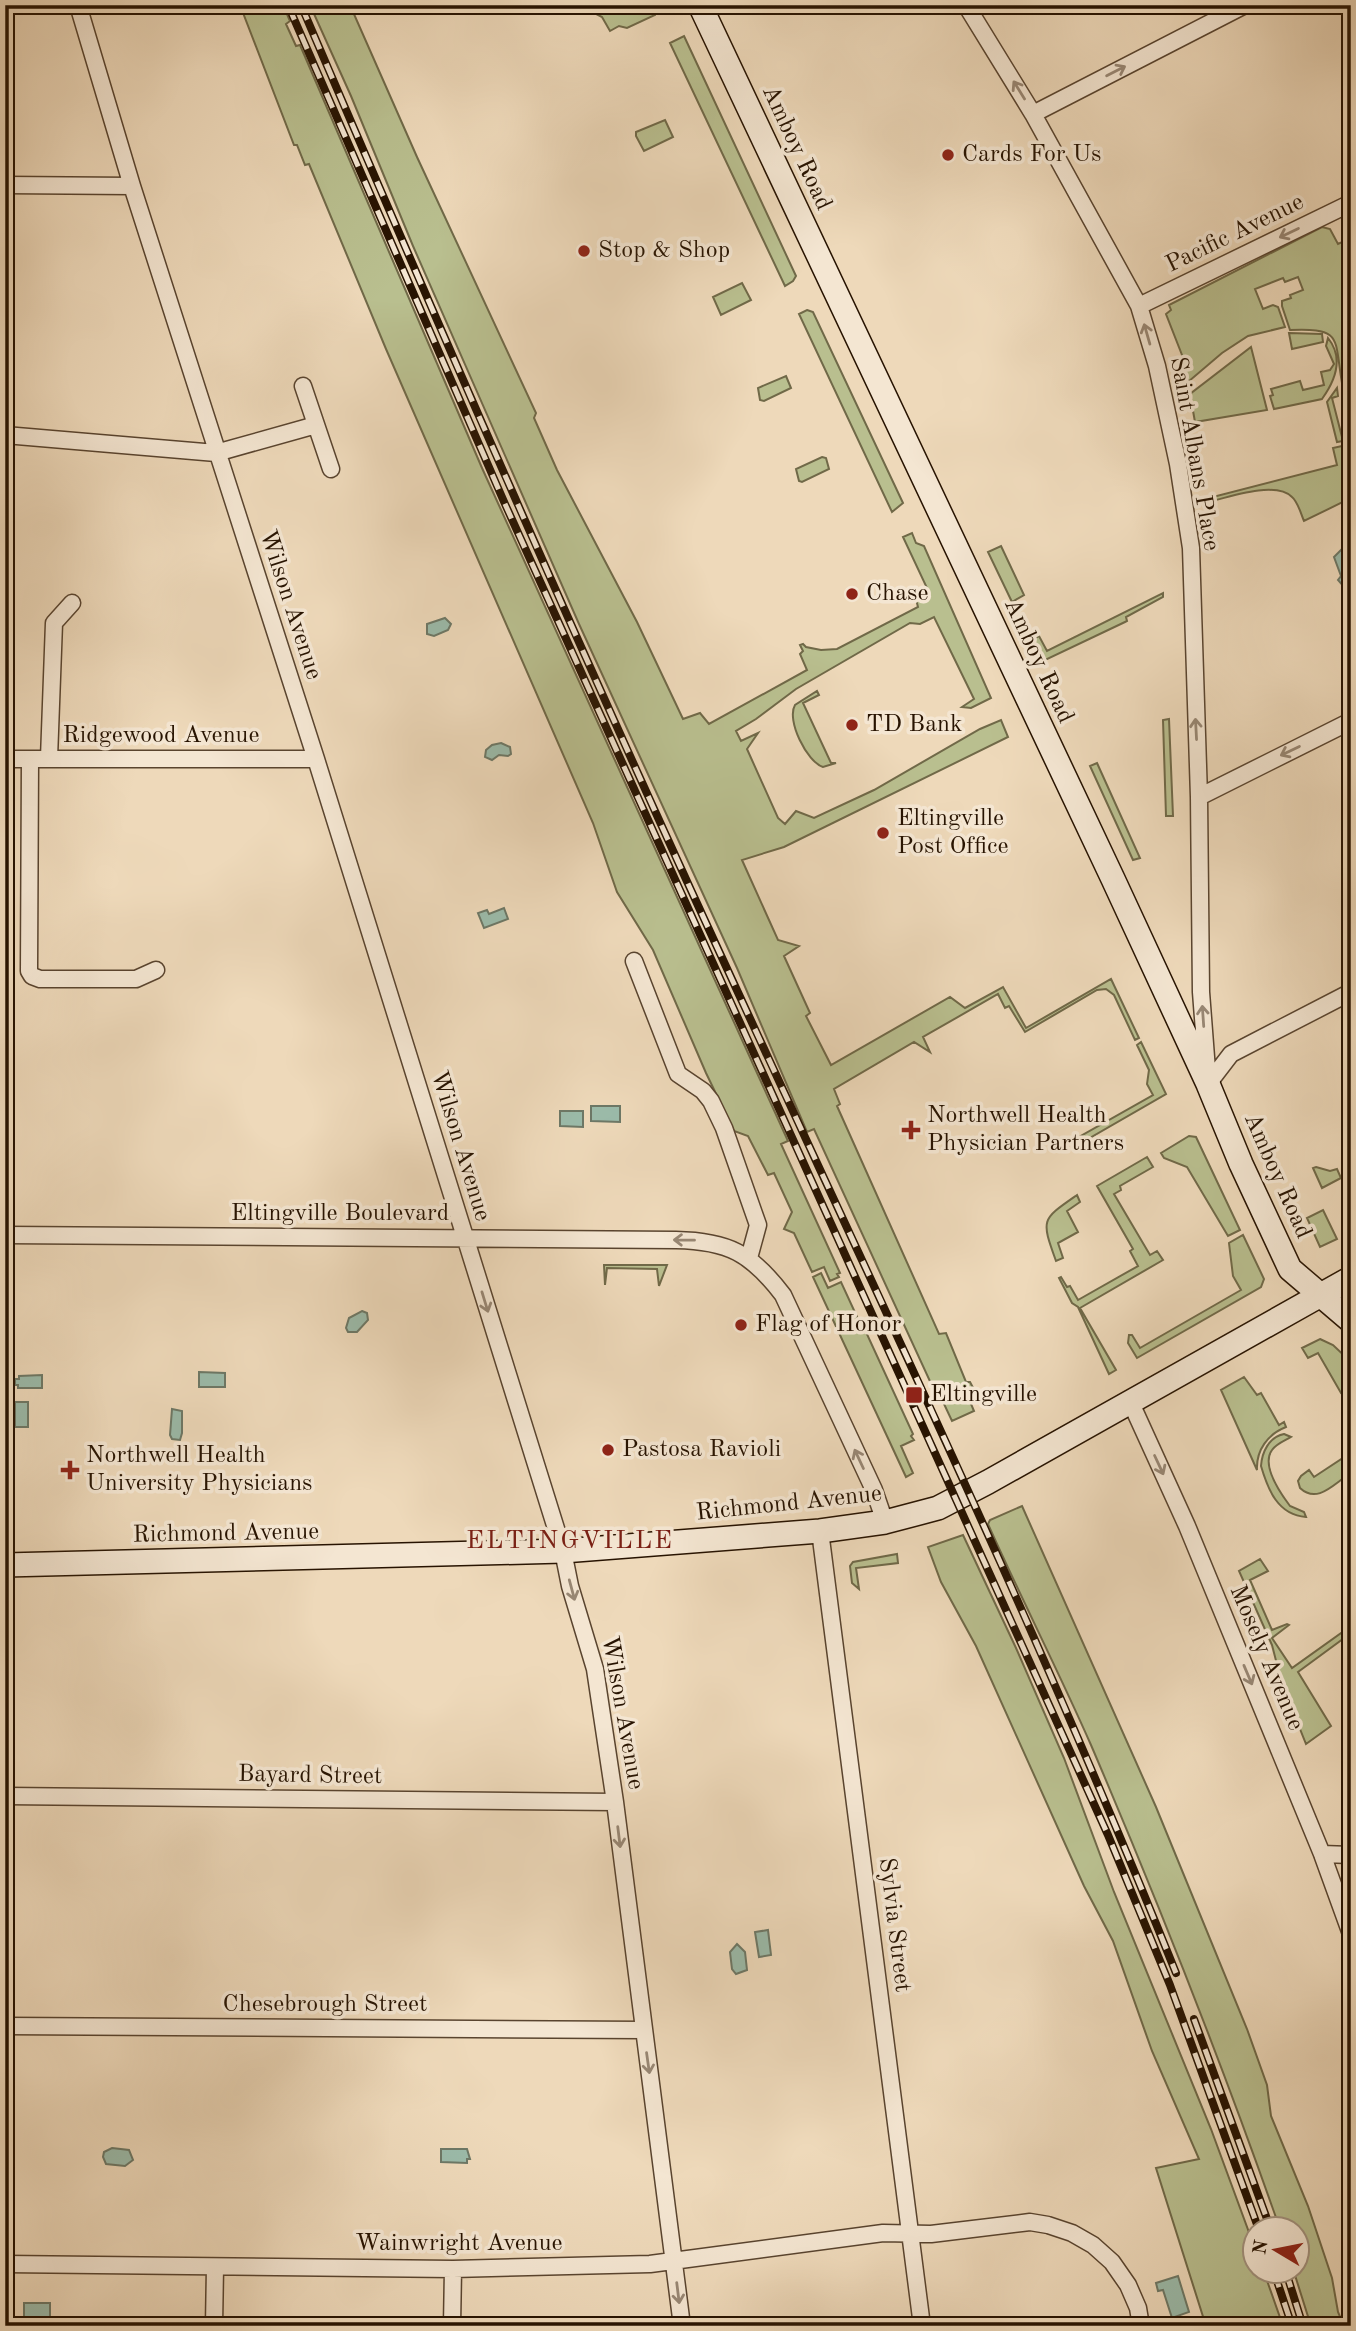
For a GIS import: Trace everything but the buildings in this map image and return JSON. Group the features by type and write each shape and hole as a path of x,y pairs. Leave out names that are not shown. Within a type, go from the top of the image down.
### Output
{"main road":[{"name":"Amboy Road","path":"700,5 1208,1084 1241,1164 1290,1269 1351,1321"},
{"name":"Richmond Avenue","path":"5,1565 563,1551 820,1531 886,1521 938,1508 1131,1403 1351,1278"}],"street":[{"name":"Wilson Avenue","path":"78,5 132,186 316,759 563,1551 570,1586 595,1669 615,1801 682,2326"},
{"name":"Saint Albans Place","path":"966,5 1034,114 1139,306 1157,366 1178,464 1191,548 1199,797 1201,992 1208,1084"},
{"path":"1034,114 1245,5"},
{"path":"5,185 132,186"},
{"name":"Pacific Avenue","path":"1139,306 1351,203"},
{"path":"303,386 331,469"},
{"path":"5,435 216,453 316,425"},
{"path":"49,758 54,622 72,603"},
{"path":"1199,797 1351,721"},
{"name":"Ridgewood Avenue","path":"5,759 316,759"},
{"path":"30,759 29,971 32,976 40,979 136,979 156,970"},
{"path":"634,961 678,1074 703,1091 724,1128 758,1225 749,1258"},
{"path":"1208,1084 1231,1054 1351,992"},
{"name":"Eltingville Boulevard","path":"5,1235 703,1240 727,1247 749,1258 768,1276 783,1296 886,1521"},
{"name":"Mosely Avenue","path":"1131,1403 1186,1526 1322,1854 1351,1934"},
{"name":"Sylvia Street","path":"820,1531 922,2326"},
{"name":"Bayard Street","path":"5,1796 615,1801"},
{"path":"1322,1854 1351,1855"},
{"name":"Chesebrough Street","path":"5,2026 644,2030"},
{"name":"Wainwright Avenue","path":"5,2264 453,2269 650,2264 883,2234 932,2234 1030,2222 1072,2233 1093,2245 1112,2262 1128,2285 1138,2308 1141,2326"},
{"path":"214,2326 215,2267"},
{"path":"452,2326 453,2269"}],"green space":[{"path":"240,5 283,5 290,21 286,24 296,46 300,45 482,468 788,1141 781,1144 840,1273 837,1274 839,1277 830,1281 824,1267 812,1272 794,1233 784,1229 792,1212 774,1173 768,1175 748,1136 734,1131 653,950 617,892 593,823 386,349 309,164 305,165 297,145 294,145"},
{"path":"310,5 350,5 536,413 534,418 557,470 637,622 683,719 700,713 709,724 807,670 800,654 803,651 800,645 821,650 837,649 918,607 915,595 927,588 903,537 912,533 916,543 924,546 991,698 971,708 962,707 974,699 934,617 920,624 910,623 796,689 736,731 741,741 758,733 747,749 778,818 785,824 796,811 814,818 874,790 980,729 1001,720 1008,737 784,847 742,860 778,940 799,946 784,956 810,1013 806,1016 831,1065 950,997 965,1008 1003,987 1026,1028 1111,979 1139,1038 1135,1040 1114,995 1106,989 1097,990 1025,1032 1009,1006 1005,1008 998,994 923,1037 930,1052 914,1042 834,1089 840,1104 837,1106 939,1334 946,1333 966,1382 970,1382 979,1399 971,1404 974,1411 952,1421 937,1389 934,1390 814,1129 807,1132 737,968 579,624"},
{"path":"661,5 654,9 655,15 627,28 619,26 610,31 602,17 596,14 607,7"},
{"path":"684,36 796,276 785,286 670,43"},
{"path":"665,120 673,137 644,151 636,132"},
{"path":"1322,227 1330,229 1338,244 1351,238 1351,381 1342,383 1333,338 1319,331 1290,330 1282,301 1303,290 1298,277 1285,282 1283,278 1255,289 1263,309 1273,305 1278,307 1285,327 1248,336 1222,353 1188,382 1182,355 1166,314 1171,310 1169,305"},
{"path":"742,283 751,300 721,315 713,297"},
{"path":"807,310 813,312 903,503 892,512 799,314"},
{"path":"1289,333 1322,334 1323,342 1292,349"},
{"path":"1328,338 1337,361 1331,385 1322,399 1274,409 1271,389 1300,381 1303,390 1324,385 1321,372 1330,370 1334,364 1326,346"},
{"path":"1251,347 1267,410 1195,422 1190,394"},
{"path":"786,376 791,388 764,401 760,400 758,388"},
{"path":"1337,388 1338,396 1332,398 1343,441 1337,442 1327,402"},
{"path":"1351,444 1351,498 1304,521 1294,499 1284,492 1274,490 1250,492 1205,503 1205,499 1337,465 1333,448"},
{"path":"822,457 826,458 829,469 799,481 796,469"},
{"path":"1001,546 1024,595 1012,602 988,552"},
{"path":"1163,593 1163,597 1126,617 1127,621 1041,662 1031,640 1039,636 1047,651"},
{"path":"817,691 819,695 803,703 831,763 836,763 823,767 817,764 805,749 793,720 795,705"},
{"path":"1169,719 1173,816 1166,816 1163,720"},
{"path":"1097,763 1140,858 1133,860 1090,766"},
{"path":"1141,1042 1166,1094 1081,1143 1079,1137 1153,1095 1147,1084 1149,1070 1137,1045"},
{"path":"1189,1136 1196,1137 1240,1230 1228,1236 1187,1167 1164,1158 1161,1153"},
{"path":"1147,1157 1153,1167 1120,1186 1121,1190 1114,1194 1150,1255 1157,1251 1163,1260 1080,1308 1116,1370 1109,1374 1078,1307 1072,1303 1059,1278 1061,1277 1067,1287 1070,1286 1078,1300 1138,1266 1130,1251 1133,1249 1097,1186"},
{"path":"1313,1168 1330,1171 1337,1169 1341,1178 1322,1188"},
{"path":"1077,1195 1080,1202 1067,1211 1078,1232 1058,1243 1063,1258 1056,1261 1048,1236 1047,1222 1056,1210"},
{"path":"1323,1210 1337,1239 1320,1247 1307,1218"},
{"path":"1243,1235 1264,1279 1261,1287 1137,1358 1128,1343 1129,1335 1132,1335 1140,1348 1241,1290 1233,1276 1229,1243"},
{"path":"604,1265 667,1265 659,1286 657,1269 607,1268 605,1285"},
{"path":"821,1273 828,1288 841,1282 913,1434 911,1436 914,1440 901,1446 913,1473 906,1477 813,1277"},
{"path":"1320,1339 1333,1345 1351,1362 1351,1388 1341,1393 1318,1353 1308,1358 1302,1348"},
{"path":"1244,1377 1257,1395 1261,1393 1279,1425 1284,1422 1286,1427 1264,1444 1257,1470 1221,1390"},
{"path":"1284,1434 1291,1437 1272,1450 1269,1456 1270,1471 1290,1506 1304,1512 1306,1517 1288,1512 1281,1506 1267,1484 1261,1466 1267,1446 1274,1438"},
{"path":"1346,1456 1345,1477 1334,1485 1318,1494 1300,1488 1298,1481 1309,1470 1314,1477"},
{"path":"1022,1506 1156,1807 1247,2029 1267,2085 1271,2116 1308,2206 1332,2278 1338,2312 1344,2326 1311,2326 1298,2286 1310,2286 1310,2216 1275,2216 1213,2046 1141,1865 1091,1745 988,1524 990,1520"},
{"path":"963,1535 1016,1648 1064,1758 1114,1892 1211,2129 1243,2216 1240,2216 1240,2286 1269,2286 1283,2326 1206,2326 1156,2168 1199,2159 1152,2051 1113,1941 1084,1886 976,1646 941,1582 928,1547"},
{"path":"897,1554 898,1563 856,1568 859,1589 852,1583 850,1566 853,1562"},
{"path":"1260,1559 1268,1571 1250,1580 1272,1630 1289,1625 1272,1638 1292,1668 1351,1626 1351,1633 1298,1672 1331,1726 1306,1744 1282,1684 1272,1645 1239,1571"}],"shaded area":[{"path":"1345,546 1351,552 1351,582 1344,587 1338,580 1341,576 1334,557"},
{"path":"445,618 451,624 448,630 434,636 427,634 427,624"},
{"path":"501,743 510,747 511,754 499,755 492,760 485,757 486,750"},
{"path":"504,908 508,919 484,928 478,913 487,910 489,914"},
{"path":"591,1106 620,1106 620,1122 591,1121"},
{"path":"560,1111 583,1111 583,1127 560,1126"},
{"path":"362,1311 367,1313 368,1320 357,1332 348,1332 346,1328 349,1318"},
{"path":"199,1372 225,1373 225,1387 199,1387"},
{"path":"42,1375 42,1388 18,1388 18,1385 15,1385 15,1379 19,1379 19,1376"},
{"path":"15,1402 28,1402 28,1427 15,1427"},
{"path":"172,1409 182,1411 180,1440 172,1439 170,1435"},
{"path":"768,1930 771,1955 759,1957 755,1932"},
{"path":"737,1944 745,1952 747,1970 736,1974 732,1969 730,1952"},
{"path":"112,2148 129,2150 133,2160 125,2166 106,2164 104,2152"},
{"path":"441,2149 467,2149 470,2159 467,2159 467,2163 441,2162"},
{"path":"1178,2276 1189,2312 1172,2318 1163,2290 1158,2291 1156,2283"},
{"path":"24,2303 50,2303 50,2317 24,2317"}],"railway":[{"path":"288,5 505,504 1108,1835 1170,1985 1254,2216"},
{"path":"301,5 587,660 1060,1696 1176,1973"},
{"path":"1194,2019 1266,2216"},
{"path":"1279,2286 1292,2326"},
{"path":"1290,2286 1303,2326"}],"place":[{"name":"Cards For Us","path":"948,155"},
{"name":"Stop & Shop","path":"584,251"},
{"name":"Chase","path":"852,594"},
{"name":"TD Bank","path":"852,725"},
{"name":"Eltingville Post Office","path":"883,833"},
{"name":"Northwell Health Physician Partners","path":"911,1130"},
{"name":"Flag of Honor","path":"741,1325"},
{"name":"Eltingville","path":"914,1395"},
{"name":"Pastosa Ravioli","path":"608,1450"},
{"name":"Northwell Health University Physicians","path":"70,1470"}],"district":[{"name":"ELTINGVILLE","path":"570,1541"}]}
